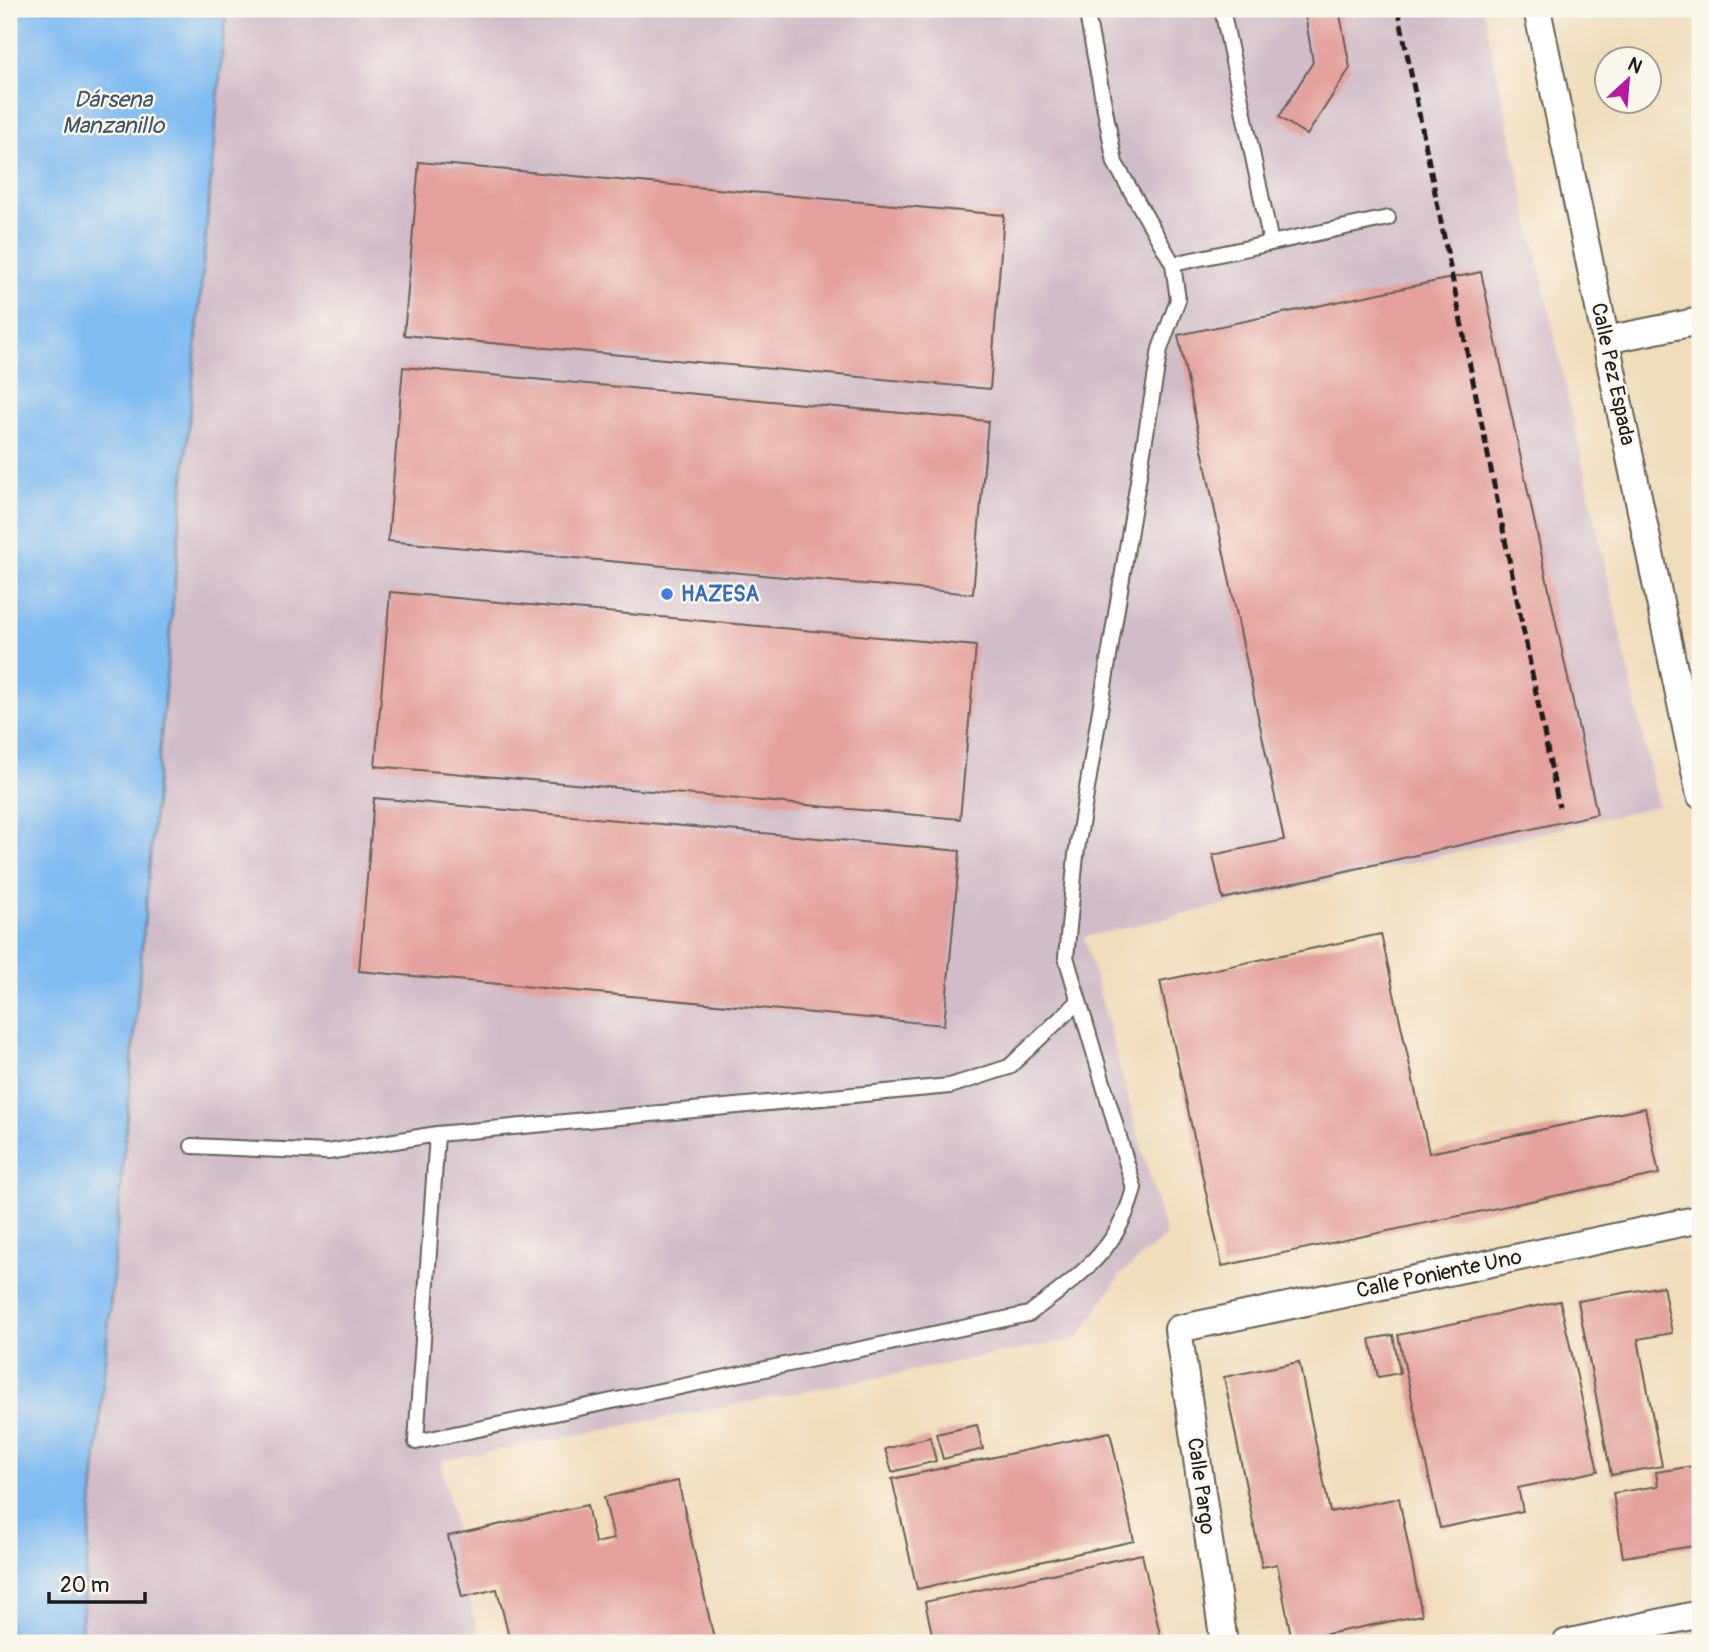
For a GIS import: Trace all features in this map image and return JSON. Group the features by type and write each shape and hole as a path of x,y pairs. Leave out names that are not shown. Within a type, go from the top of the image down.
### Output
{"street":[{"name":"Calle Pez Espada","path":"1537,9 1700,794"},
{"path":"1606,340 1700,321"},
{"name":"Calle Poniente Uno","path":"1178,1329 1700,1219"},
{"name":"Calle Pargo","path":"1178,1329 1224,1643"},
{"path":"1566,1643 1700,1614"}],"lane":[{"path":"438,1134 416,1442 1029,1314 1099,1259 1128,1214 1134,1188 1066,957 1076,855 1160,349 1178,300 1173,264 1115,163 1086,9"},
{"path":"1223,9 1271,243"},
{"path":"1173,264 1388,218"},
{"path":"192,1146 328,1152 438,1134 950,1086 1009,1067 1079,1001"}],"shaded area":[{"path":"226,9 1483,9 1658,806 1084,937 1166,1236 1120,1275 1078,1339 441,1461 479,1643 80,1643"}],"water":[{"name":"Dársena Manzanillo","path":"9,9 226,9 80,1643 9,1643"}],"building":[{"path":"1304,9 1339,9 1350,68 1307,135 1279,117 1313,62"},
{"path":"419,162 1004,215 990,389 404,335"},
{"path":"1481,272 1597,814 1223,899 1213,855 1284,840 1178,335"},
{"path":"403,367 988,421 973,594 388,541"},
{"path":"390,592 976,646 960,819 375,766"},
{"path":"374,798 960,851 944,1025 359,971"},
{"path":"1381,934 1429,1153 1645,1108 1659,1174 1222,1266 1160,981"},
{"path":"1663,1286 1672,1333 1638,1339 1662,1466 1611,1475 1578,1301"},
{"path":"1560,1301 1598,1471 1518,1488 1523,1511 1440,1528 1398,1335"},
{"path":"1393,1335 1400,1373 1378,1377 1370,1339"},
{"path":"1299,1362 1330,1512 1399,1498 1422,1615 1292,1641 1277,1564 1262,1567 1224,1377"},
{"path":"977,1425 983,1449 943,1459 936,1434"},
{"path":"1110,1432 1134,1541 917,1589 892,1479"},
{"path":"930,1437 936,1461 892,1472 885,1449"},
{"path":"1700,1465 1700,1545 1623,1557 1613,1493 1658,1486 1656,1472"},
{"path":"678,1481 715,1643 495,1643 494,1640 509,1637 497,1589 462,1597 448,1536 587,1505 595,1543 614,1539 604,1497"},
{"path":"1142,1554 1162,1643 934,1643 925,1602"}],"railway":[{"path":"1398,9 1559,807"}],"place":[{"name":"HAZESA","path":"667,594"}]}
